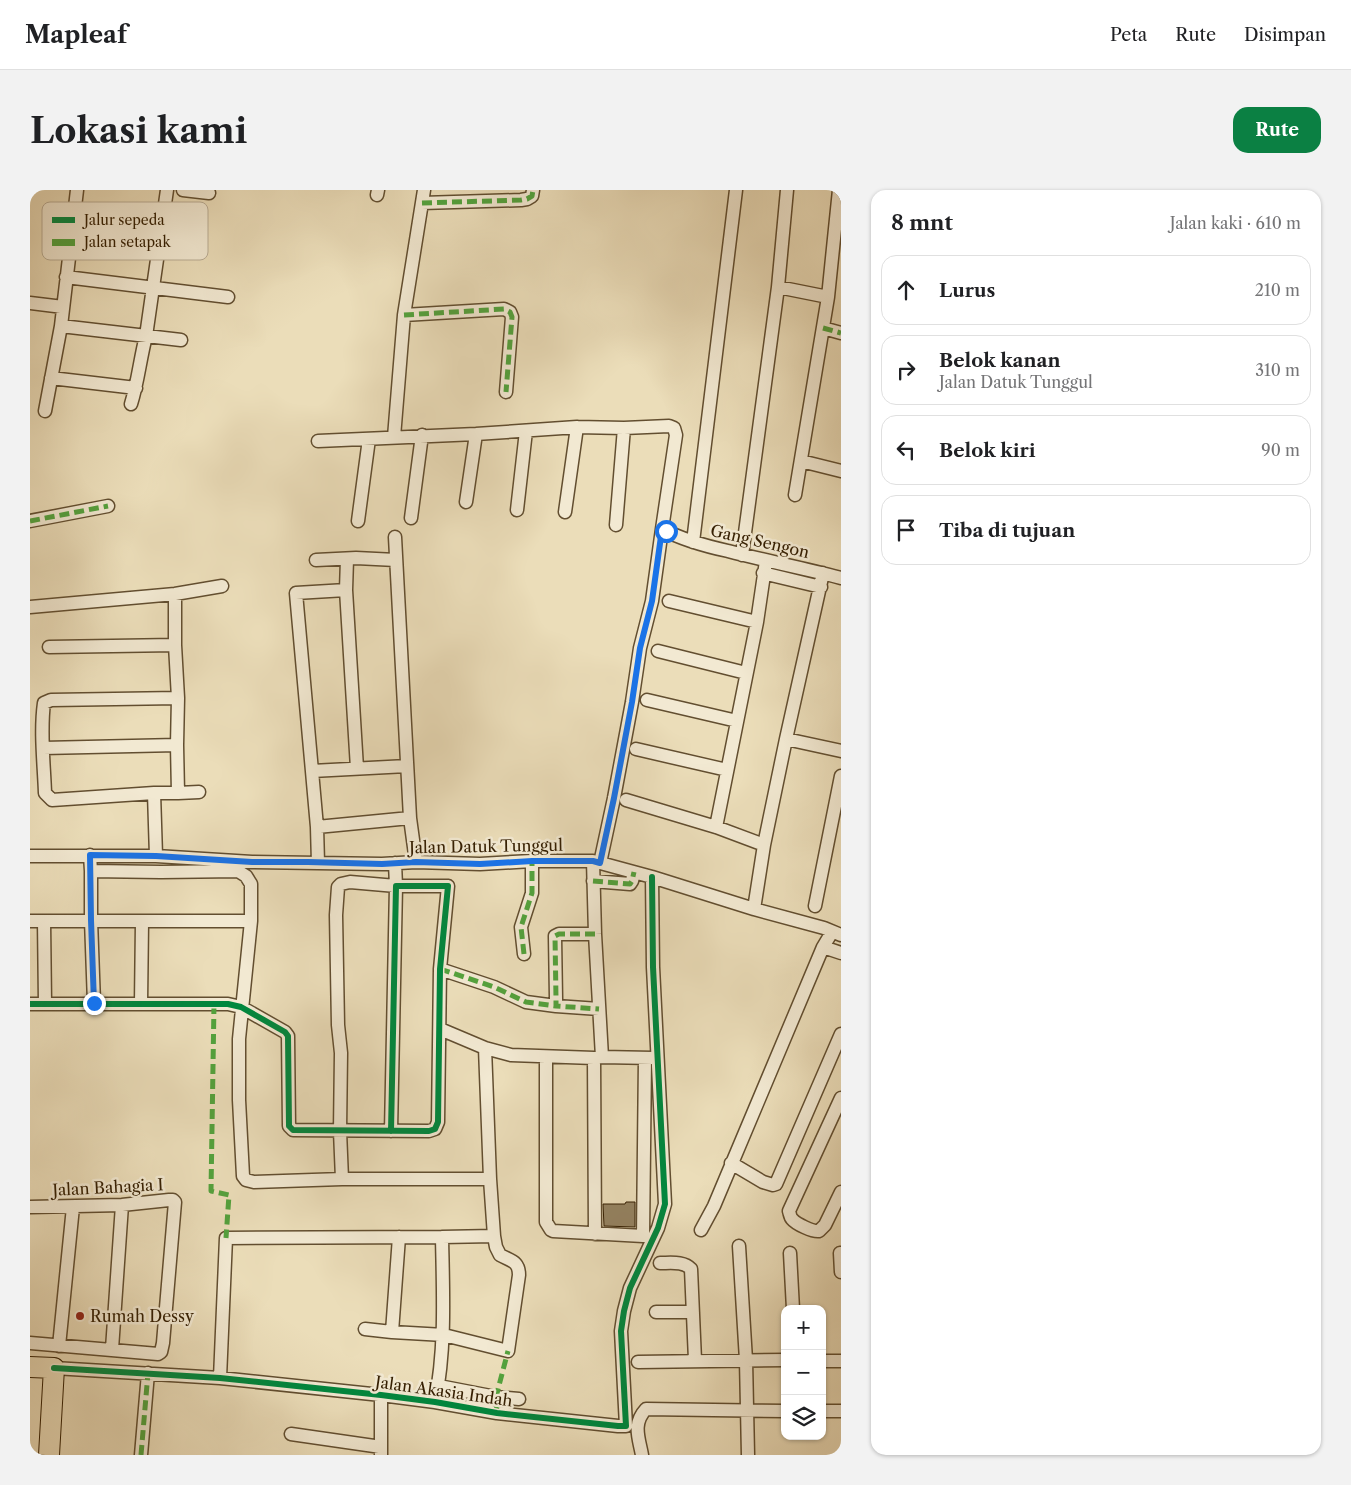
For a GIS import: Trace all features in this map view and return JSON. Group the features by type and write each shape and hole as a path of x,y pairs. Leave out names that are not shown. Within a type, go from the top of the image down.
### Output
{"main road":[{"name":"Jalan Akasia Indah","path":"30,1367 54,1368"},
{"path":"49,1455 54,1368"}],"street":[{"path":"183,190 209,193"},
{"path":"394,437 404,314 424,190"},
{"path":"422,203 521,200 532,196 533,190"},
{"path":"693,542 736,190"},
{"path":"742,555 778,287 787,190"},
{"path":"795,495 828,297 839,190"},
{"path":"45,411 61,326 68,260"},
{"path":"131,404 146,336 155,260"},
{"path":"66,277 228,297"},
{"path":"778,287 828,297"},
{"path":"30,303 63,307"},
{"path":"404,314 504,309 510,312 512,317 506,392"},
{"path":"61,326 181,340"},
{"path":"823,328 841,333"},
{"path":"51,378 136,388"},
{"path":"318,441 476,434 577,427 624,428 669,426 674,428 676,435 667,532 640,648 616,788 596,862 593,881 599,1009 595,1234"},
{"path":"565,512 577,427"},
{"path":"616,525 624,428"},
{"path":"517,510 526,431"},
{"path":"466,502 476,434"},
{"path":"411,518 422,435"},
{"path":"358,521 369,439"},
{"path":"801,461 841,471"},
{"path":"30,521 108,506"},
{"name":"Gang Sengon","path":"667,532 693,542 742,555 764,567 811,570 841,578"},
{"path":"395,537 410,818 416,862"},
{"path":"347,559 346,590 357,768"},
{"path":"316,560 396,560"},
{"path":"716,827 757,622 764,567 821,587"},
{"path":"754,909 764,845 823,573"},
{"path":"30,606 175,594 222,586"},
{"path":"318,863 317,827 296,593 346,590"},
{"path":"175,594 178,793"},
{"path":"669,602 757,622"},
{"path":"49,647 175,645"},
{"path":"658,651 746,673"},
{"path":"178,698 51,700 44,703 44,793 52,800 199,792"},
{"path":"647,700 737,721"},
{"path":"786,739 841,751"},
{"path":"43,748 177,745"},
{"path":"636,749 727,770"},
{"path":"312,771 407,766"},
{"path":"815,906 841,776"},
{"path":"154,793 156,856"},
{"path":"626,800 716,827 764,845"},
{"path":"317,827 410,818"},
{"path":"90,855 94,1003"},
{"name":"Jalan Datuk Tunggul","path":"30,856 156,856 252,862 382,864 416,862 480,864 532,861 596,862 652,876 836,933"},
{"path":"524,954 521,926 532,893 532,861"},
{"path":"391,1131 395,863"},
{"path":"91,871 238,871 246,876 251,884 250,921 239,1039 239,1091 243,1176 246,1180 254,1182 342,1179 490,1179"},
{"path":"593,881 630,884 634,872"},
{"path":"546,1057 546,1222 553,1231 643,1236 652,1058 652,876"},
{"path":"30,996 30,1004 228,1004 241,1007 285,1032 288,1036 289,1126 293,1130 340,1131 428,1131 435,1129 438,1122 440,970 448,886 396,886 350,882 341,884 338,887 336,915 338,1025 341,1053 340,1131 342,1179"},
{"path":"30,921 250,921"},
{"path":"44,921 45,1004"},
{"path":"142,922 142,1003"},
{"path":"701,1230 714,1206 823,947 836,933"},
{"path":"556,1006 555,936 559,934 595,934"},
{"path":"823,947 841,953"},
{"path":"440,970 494,987 526,1002 599,1009"},
{"path":"440,1029 486,1048 511,1055 652,1058"},
{"path":"732,1163 763,1182 776,1184 841,1034"},
{"path":"365,1329 444,1335 508,1351 519,1267 500,1255 494,1236 490,1179 486,1048"},
{"path":"642,1455 631,1426 621,1331 630,1288 658,1228 665,1204 652,1058"},
{"path":"841,1098 789,1211 790,1218 814,1232 819,1232 825,1225 841,1192"},
{"name":"Jalan Bahagia I","path":"30,1207 122,1205 169,1200 175,1202 162,1343 158,1354 30,1343"},
{"path":"112,1349 122,1205"},
{"path":"59,1346 73,1207"},
{"path":"220,1378 226,1238 494,1236"},
{"path":"392,1332 399,1237"},
{"path":"435,1402 439,1386 444,1335 442,1237"},
{"path":"739,1246 746,1360 748,1455"},
{"path":"790,1252 793,1305"},
{"path":"840,1254 841,1272"},
{"path":"660,1264 682,1263 690,1266 694,1312 695,1360"},
{"path":"656,1312 694,1312"},
{"path":"638,1362 781,1360"},
{"path":"826,1360 841,1361"},
{"name":"Jalan Akasia Indah","path":"54,1368 220,1378 381,1395 497,1413 631,1426"},
{"path":"141,1455 148,1374"},
{"path":"439,1386 496,1397 519,1399"},
{"path":"291,1434 381,1451 381,1395"},
{"path":"631,1426 646,1409 781,1411"},
{"path":"826,1411 841,1411"}],"building":[{"path":"626,1202 635,1202 635,1227 604,1226 603,1204 625,1204"}],"marked path":[{"path":"422,203 521,200 532,196 533,190"},
{"path":"404,315 504,309 510,312 512,317 506,392"},
{"path":"823,328 841,333"},
{"path":"30,521 108,506"},
{"path":"524,954 521,927 532,893 532,861"},
{"path":"593,881 630,884 634,872"},
{"path":"595,934 559,934 555,936 556,1006 599,1009"},
{"path":"440,969 494,987 526,1002 556,1006"},
{"path":"214,1004 211,1191 229,1195 226,1238"},
{"path":"497,1413 496,1397 508,1351"},
{"path":"141,1455 148,1373"}],"cycle path":[{"path":"54,1368 220,1378 381,1395 497,1413 626,1426 621,1331 624,1311 630,1288 658,1228 665,1204 653,967 652,877"},
{"path":"30,1004 228,1004 241,1007 285,1032 288,1036 289,1126 293,1130 429,1131 435,1129 438,1122 440,969 448,886 396,886 391,1131"}],"place":[{"name":"Rumah Dessy","path":"80,1316"}],"route":[{"path":"94,1003 90,855 339,864 416,862 480,864 532,861 593,861 600,863 632,702 640,648 652,601 662,529 666,531"}]}
